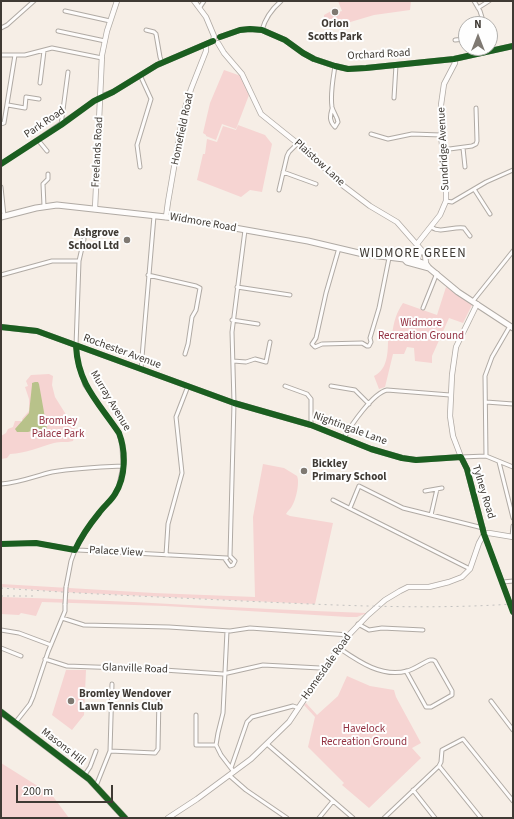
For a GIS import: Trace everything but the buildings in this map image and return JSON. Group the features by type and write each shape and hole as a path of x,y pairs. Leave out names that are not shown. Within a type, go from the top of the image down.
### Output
{"main road":[{"name":"Widmore Road","path":"2,216 44,206 58,205 189,220 308,241 389,258 404,260 408,259 428,266 458,292 512,327"},
{"name":"Masons Hill","path":"1,712 96,786 125,818"}],"street":[{"path":"1,28 7,25 34,1"},
{"name":"Freelands Road","path":"95,209 102,58 110,21 117,1"},
{"path":"194,1 204,14 215,38"},
{"path":"200,7 204,1"},
{"path":"262,30 275,6 281,1"},
{"path":"474,1 481,16"},
{"path":"478,8 489,1"},
{"path":"65,11 110,21"},
{"path":"146,30 156,34 162,62"},
{"name":"Orchard Road","path":"100,97 113,92 162,62 206,44 215,38 240,30 262,30 285,40 314,59 335,66 358,69 454,59"},
{"path":"58,31 105,41"},
{"name":"Plaistow Lane","path":"215,38 220,41 218,43 224,53 242,74 260,114 276,128 308,151 341,184 370,206 397,222 425,254 428,266"},
{"name":"Homefield Road","path":"166,217 183,115 206,51 206,44"},
{"path":"498,47 513,46"},
{"path":"1,56 25,55 52,48 102,58"},
{"path":"40,84 44,51"},
{"path":"1,124 4,124 8,105 15,55"},
{"path":"454,59 464,56"},
{"name":"Sundridge Avenue","path":"417,244 442,211 446,201 441,135 442,93 446,78 455,63 454,59"},
{"path":"394,98 396,65"},
{"path":"332,109 337,116 338,122 335,127 331,123 330,116 332,109 332,84 335,66"},
{"path":"61,125 68,72"},
{"path":"140,75 151,99 138,145 140,167"},
{"path":"8,105 25,108 26,97 38,99"},
{"name":"Park Road","path":"1,164 61,125 100,97"},
{"path":"442,150 463,148 476,144 476,108"},
{"path":"371,134 388,139 395,139 404,135 441,135"},
{"path":"38,140 47,151"},
{"path":"279,190 289,152 298,143"},
{"path":"463,148 465,167"},
{"path":"446,201 452,202 486,182 513,170"},
{"path":"283,172 316,184"},
{"path":"44,206 43,184 48,179 48,174"},
{"path":"1,187 2,216"},
{"path":"474,189 490,214"},
{"path":"140,369 154,216"},
{"path":"431,227 440,231 458,227 464,228 470,236"},
{"path":"225,559 230,556 234,403 232,320 245,230"},
{"name":"Murray Avenue","path":"15,723 31,702 45,659 62,618 65,604 66,586 71,561 75,550 89,526 115,494 121,482 124,456 119,433 85,385 78,363 76,346 79,261 84,239"},
{"path":"322,344 317,347 313,346 339,248"},
{"path":"418,263 418,257 422,251"},
{"path":"475,303 513,251"},
{"path":"316,338 317,342 322,344 362,343 370,338 389,258"},
{"path":"1,276 52,261 79,261"},
{"path":"423,308 437,273"},
{"path":"148,275 200,288 196,310 190,325 190,335 185,354"},
{"path":"237,287 290,295"},
{"name":"Tylney Road","path":"475,303 456,347 453,360 450,395 451,427 461,457 467,469 484,528 484,534"},
{"path":"254,323 255,318"},
{"path":"232,320 258,324"},
{"name":"Rochester Avenue","path":"1,327 37,331 234,403"},
{"path":"486,456 485,376 492,357 512,327"},
{"path":"233,360 246,362 255,359 266,362 270,342"},
{"path":"166,555 168,524 182,473 176,417 188,386"},
{"path":"286,386 307,394 311,399 311,425"},
{"path":"331,386 355,390 369,404"},
{"path":"344,438 369,404 378,394 387,390 450,395"},
{"path":"486,402 513,404"},
{"name":"Nightingale Lane","path":"234,403 311,425 372,449 402,458 416,460 486,456 513,467"},
{"path":"498,462 513,518"},
{"path":"1,484 10,484 70,469 123,466"},
{"path":"350,508 359,486 404,508 484,528"},
{"path":"425,491 442,488"},
{"path":"431,515 437,489"},
{"path":"333,500 470,569 479,543 484,534"},
{"path":"484,534 489,533 512,537 513,526"},
{"path":"484,534 510,603"},
{"name":"Palace View","path":"1,544 36,543 75,550 225,559 230,566 233,565 235,561 230,556"},
{"name":"Homesdale Road","path":"168,818 230,776 233,770 251,759 267,744 289,722 339,648 358,624 393,594 408,587 429,587 449,582 462,577 470,569"},
{"path":"503,582 513,581"},
{"path":"62,618 84,625 169,627 227,631 250,628 349,635"},
{"path":"358,624 368,630 382,628 423,630"},
{"path":"1,630 19,633 51,645"},
{"path":"227,631 223,713 216,745 221,755 233,770"},
{"path":"1,648 21,656"},
{"path":"339,648 367,666 389,672 406,671 430,660 434,660 452,691 452,694 431,707 426,707 406,671"},
{"name":"Glanville Road","path":"45,659 67,666 225,673 263,665 325,669"},
{"path":"96,786 110,751 112,684"},
{"path":"110,751 155,752 158,749 159,696"},
{"path":"490,701 513,730"},
{"path":"233,770 247,722 252,717 293,706 299,708"},
{"path":"196,715 196,745 216,745"},
{"path":"384,818 439,766 441,762 442,750 463,739 513,801"},
{"path":"267,744 353,818"},
{"path":"84,776 90,767 96,751"},
{"path":"439,766 481,818"},
{"path":"230,776 246,790 287,818"},
{"path":"413,790 435,818"},
{"path":"319,818 333,801"}],"green space":[{"path":"338,1 411,1 410,10 374,15 347,23 346,21 326,26 324,15 333,10 335,13 342,11"},
{"path":"224,70 241,76 249,95 236,129 222,124 216,140 206,136 203,133 210,103"},
{"path":"238,125 265,135 272,144 262,192 250,190 241,197 197,180 203,154 205,154 207,139 217,142 223,126 236,130"},
{"name":"Widmore Recreation Ground","path":"446,287 472,305 463,323 449,318 432,356 432,363 415,361 414,348 407,347 404,354 393,354 385,387 379,389 374,376 383,369 385,364 388,352 388,334 392,334 396,318 403,303 437,315"},
{"name":"Bromley Palace Park","path":"49,374 53,376 52,385 55,397 68,420 76,430 73,441 57,442 27,451 10,454 7,458 1,459 1,436 6,433 8,429 13,427 15,421 21,421 23,426 20,429 23,430 34,428 45,429 37,383 35,384 32,396 34,402 33,413 28,420 23,422 22,419 29,411 29,399 25,387 28,386 26,381 31,375"},
{"path":"263,464 284,468 297,476 298,487 296,495 286,514 290,516 333,523 315,604 63,592 1,587 1,584 255,597 253,517"},
{"path":"1,597 367,613 357,617 348,617 165,606 42,602 36,616 21,613 19,615 1,614"},
{"name":"Bromley Wendover Lawn Tennis Club","path":"66,670 86,670 84,715 72,730 52,715"},
{"name":"Havelock Recreation Ground","path":"347,676 370,686 394,690 396,697 421,743 412,748 421,758 369,808 342,785 344,783 308,747 315,717 304,705 306,703 317,715 338,696"},
{"path":"1,763 52,795 69,818 1,818"}],"shaded area":[{"path":"38,382 39,384 47,429 44,431 35,430 28,432 17,432 15,429 29,413 32,383"}],"tunnel":[{"path":"510,603 513,610"}],"railway":[{"path":"1,588 344,605 446,607 513,604"},
{"path":"1,596 35,596"}],"cycle path":[{"path":"220,37 240,30 262,30 285,40 314,59 348,69 454,59 513,46"},
{"path":"1,164 61,125 94,101 113,92 157,65 213,41"},
{"path":"1,327 37,331 234,403 311,425 371,449 402,458 416,460 461,457 467,469 484,534 513,612"},
{"path":"1,544 36,543 75,550 89,526 113,497 119,487 124,464 123,448 119,433 97,403 85,383 78,360 76,346"},
{"path":"1,712 89,779 125,818"}],"place":[{"name":"Orion Scotts Park","path":"335,12"},
{"name":"Ashgrove School Ltd","path":"127,240"},
{"name":"Bickley Primary School","path":"304,471"},
{"name":"Bromley Wendover Lawn Tennis Club","path":"71,701"}],"district":[{"name":"WIDMORE GREEN","path":"413,254"}]}
